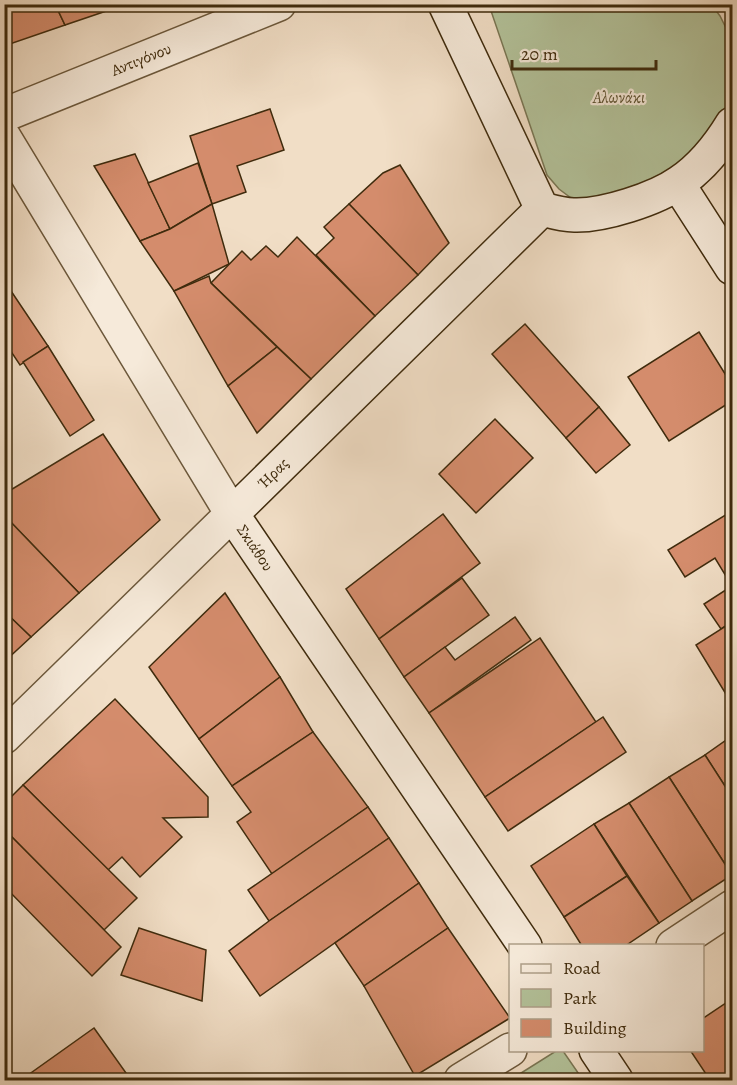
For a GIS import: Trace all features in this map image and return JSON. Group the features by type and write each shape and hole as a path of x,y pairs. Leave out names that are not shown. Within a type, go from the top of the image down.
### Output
{"street":[{"name":"Αντιγόνου","path":"4,116 279,4"},
{"path":"445,4 542,209 557,214 576,215 638,202 678,184 718,147 732,124"},
{"name":"Σκιάθου","path":"4,137 232,514 524,944"},
{"path":"678,184 732,268"},
{"name":"Ήρας","path":"4,737 542,209"},
{"path":"676,944 732,907"},
{"path":"461,1080 509,1051"},
{"path":"597,1052 616,1080"}],"green space":[{"name":"Αλωνάκι","path":"489,5 712,5 732,40 732,100 726,116 710,143 650,187 575,201 559,189 547,175"},
{"path":"554,1052 564,1052 583,1080 510,1080"}],"building":[{"path":"4,4 55,4 65,25 4,46"},
{"path":"55,4 127,4 65,25"},
{"path":"270,109 284,150 237,166 246,192 212,204 190,136"},
{"path":"135,154 170,229 140,241 94,166"},
{"path":"198,163 212,204 170,229 148,183"},
{"path":"400,165 449,243 418,275 349,204 383,173"},
{"path":"212,204 229,264 174,291 140,241 170,229"},
{"path":"349,204 418,275 375,316 316,255 334,238 324,227"},
{"path":"297,237 375,316 311,379 211,283 242,251 251,260 266,246 278,257"},
{"path":"209,276 211,283 277,347 228,386 174,291"},
{"path":"5,282 48,346 20,365 4,341"},
{"path":"525,324 599,407 566,438 492,354"},
{"path":"699,332 732,385 732,401 669,441 628,377"},
{"path":"48,346 94,420 70,436 23,362"},
{"path":"277,347 311,379 257,433 228,386"},
{"path":"599,407 630,445 596,473 566,438"},
{"path":"495,419 533,458 476,513 439,474"},
{"path":"103,434 160,520 79,593 4,515 4,494"},
{"path":"732,511 732,586 715,558 685,577 668,550"},
{"path":"443,514 480,563 379,639 346,589"},
{"path":"4,515 79,593 31,637 4,611"},
{"path":"462,578 489,615 404,677 379,639"},
{"path":"732,586 732,622 721,629 704,604"},
{"path":"225,593 280,677 199,739 149,667"},
{"path":"4,611 31,637 4,662"},
{"path":"515,617 531,640 429,713 404,677 445,647 455,660"},
{"path":"732,622 732,704 696,645"},
{"path":"540,638 596,722 485,797 429,713"},
{"path":"280,677 313,732 232,786 199,739"},
{"path":"115,699 208,797 208,817 163,818 182,837 140,877 122,857 108,870 23,785"},
{"path":"603,717 626,752 508,831 485,797"},
{"path":"313,732 368,807 272,874 237,822 251,812 232,786"},
{"path":"732,736 732,797 705,755"},
{"path":"705,755 732,797 732,875 669,777"},
{"path":"669,777 732,875 692,901 629,803"},
{"path":"23,785 137,898 104,930 4,829 4,804"},
{"path":"629,803 692,901 659,923 594,824"},
{"path":"368,807 389,838 269,921 248,890"},
{"path":"594,824 627,876 564,917 531,866"},
{"path":"4,829 121,947 92,976 4,886"},
{"path":"389,838 419,883 260,996 229,951"},
{"path":"627,876 659,923 628,944 581,944 564,917"},
{"path":"419,883 448,928 364,986 335,943"},
{"path":"139,928 206,950 202,1001 121,975"},
{"path":"448,928 509,1019 415,1076 364,986"},
{"path":"732,999 732,1080 710,1080 691,1052 704,1052 704,1018"},
{"path":"94,1028 131,1080 21,1080"}]}
